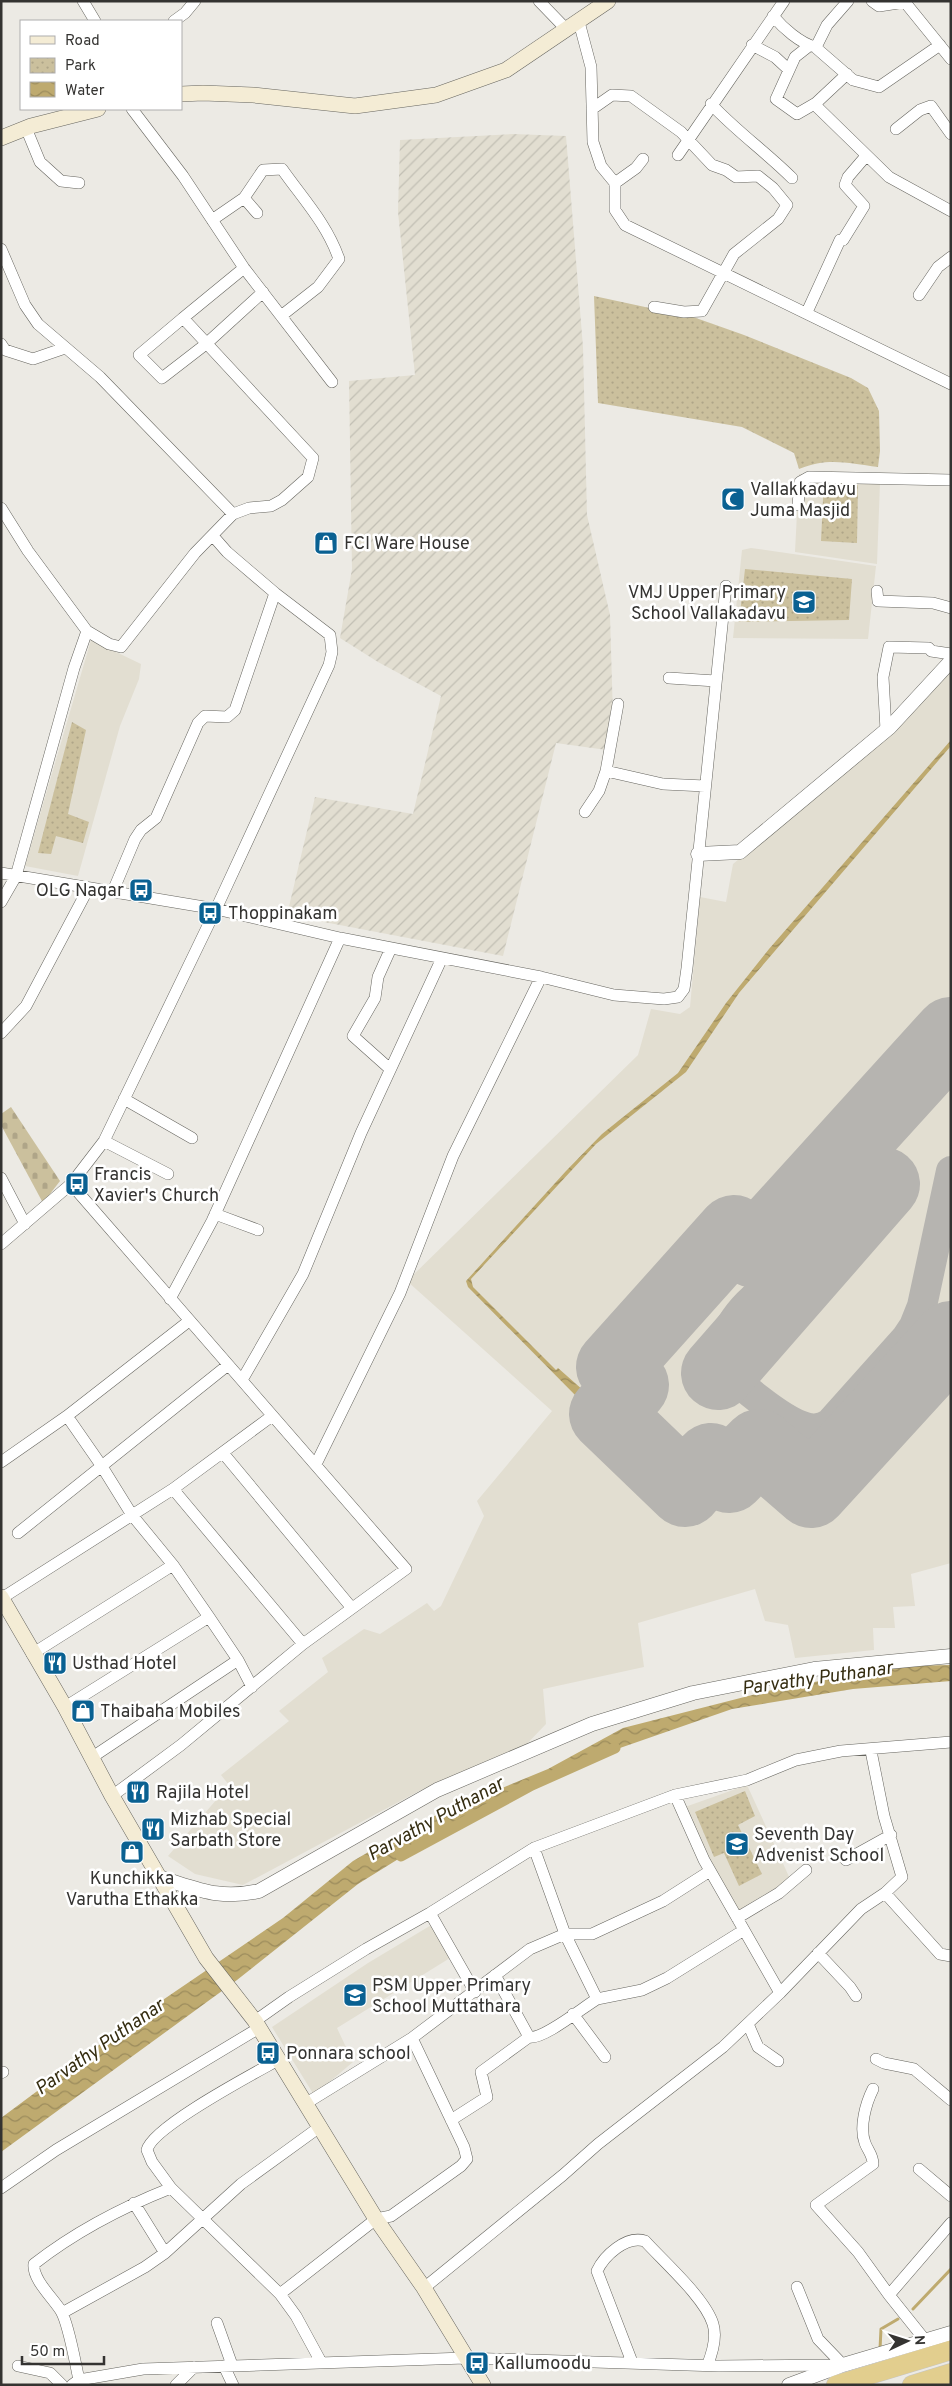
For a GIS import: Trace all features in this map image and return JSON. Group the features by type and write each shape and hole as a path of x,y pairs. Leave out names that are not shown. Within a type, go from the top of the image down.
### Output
{"highway":[{"path":"836,2385 951,2350"},
{"path":"912,2385 951,2373"}],"main road":[{"path":"182,94 253,95 355,106 436,95 506,70 608,1"},
{"path":"1,138 26,128 94,110"},
{"path":"2,1598 32,1654 65,1707 112,1796 206,1958 257,2025 305,2104 321,2126 376,2219 424,2288 483,2385"}],"street":[{"path":"83,1 94,20"},
{"path":"175,20 195,1"},
{"path":"539,1 573,26 591,68 593,142 601,166 615,183 615,210 625,225 807,312 951,384"},
{"path":"678,155 711,104 784,1"},
{"path":"846,74 814,104 798,114 776,99 795,57 812,46 826,25 848,1"},
{"path":"872,1 879,6 905,2 951,59"},
{"path":"773,16 780,24 812,46 853,80 879,87 940,45"},
{"path":"752,45 774,57 788,69"},
{"path":"592,108 612,95 631,96 647,106 688,139 712,165 726,170 736,177 758,176 773,188 786,205 778,218 734,254 702,311 684,312 654,307"},
{"path":"711,104 726,120 792,178"},
{"path":"814,104 889,178 951,211"},
{"path":"896,129 920,110 931,106 951,134"},
{"path":"133,110 244,268 332,382"},
{"path":"26,128 40,162 61,181 79,183"},
{"path":"807,312 840,240 843,240 864,206 845,185 848,177 866,156"},
{"path":"615,183 636,168 643,159"},
{"path":"761,179 776,162"},
{"path":"212,220 244,198 263,170 282,169 301,196 314,210 332,239 339,259 318,287 281,316"},
{"path":"244,198 257,213"},
{"path":"3,255 25,304 38,324 100,376 233,514"},
{"path":"920,295 938,267 951,257"},
{"path":"244,268 139,355 162,378 206,344 263,292"},
{"path":"1,508 28,551 87,631 109,644 121,647 196,553 233,514 249,508 271,506 282,500 308,476 314,458 183,318"},
{"path":"1,344 5,350 33,360 65,348"},
{"path":"798,505 800,482 809,477 951,480"},
{"path":"1,1244 71,1184 104,1141 216,910 329,665 332,652 330,635 275,593 227,552 213,536"},
{"path":"1,873 216,910 340,938 541,977 614,995 664,999 678,997 684,989 687,968 726,586"},
{"path":"877,591 878,601 933,603 951,608"},
{"path":"113,891 138,834 156,818 198,723 205,716 227,717 235,710 275,593"},
{"path":"1,902 16,876 74,668 87,631"},
{"path":"886,730 883,677 889,647 930,648 932,652 951,654"},
{"path":"698,854 740,852 886,730 951,661"},
{"path":"670,678 716,681"},
{"path":"585,812 599,791 606,771 618,704"},
{"path":"606,771 663,784 705,786"},
{"path":"1,1033 26,1006 88,889"},
{"path":"170,1299 215,1214 340,938"},
{"path":"390,1070 353,1036 375,998 378,977 391,948"},
{"path":"242,1380 303,1274 361,1133 442,958"},
{"path":"316,1464 400,1293 453,1156 541,977"},
{"path":"124,1099 192,1138"},
{"path":"104,1141 168,1174"},
{"path":"1,1178 25,1224"},
{"path":"71,1184 189,1322 316,1464 406,1569 303,1644 181,1745 112,1796"},
{"path":"215,1214 258,1230"},
{"path":"1,1462 67,1416 189,1322"},
{"path":"18,1533 228,1366"},
{"path":"67,1416 102,1465 132,1515 173,1566 238,1660 252,1687"},
{"path":"2,1598 173,1489 272,1416"},
{"path":"222,1453 352,1607"},
{"path":"173,1489 303,1644"},
{"path":"32,1654 173,1566"},
{"path":"65,1707 209,1618"},
{"path":"160,1878 220,1895 242,1895 259,1891 437,1790 592,1724 693,1693 814,1669 951,1656"},
{"path":"91,1758 238,1660"},
{"path":"1,2188 56,2150 257,2025 289,1997 534,1848 675,1794 747,1780 796,1760 841,1751 951,1742"},
{"path":"424,2288 598,2144 690,2074 748,2024 861,1909 884,1893 902,1876 884,1816 871,1750"},
{"path":"675,1794 710,1871 780,1993"},
{"path":"846,1860 890,1836"},
{"path":"534,1848 564,1934 597,2000"},
{"path":"737,1918 780,1893 806,1870"},
{"path":"305,2104 412,2038 530,1949 564,1934 592,1934 663,1901 710,1871"},
{"path":"884,1893 940,1954 951,1956"},
{"path":"430,1913 475,1992"},
{"path":"451,2120 487,2097 481,2072 528,2037 543,2036 573,2014 597,2000 642,1990 667,1978 744,1930"},
{"path":"818,1953 850,1986 856,1996"},
{"path":"495,1975 528,2037"},
{"path":"573,2014 605,2058"},
{"path":"748,2024 758,2047 778,2061"},
{"path":"280,2294 376,2219 391,2216 461,2166 467,2159 467,2155 412,2038"},
{"path":"876,2059 884,2063 914,2068 951,2100"},
{"path":"278,2060 211,2097 153,2139 148,2145 148,2154 171,2188 280,2294 296,2316 321,2362"},
{"path":"873,2089 866,2104 864,2134 864,2142 873,2156 873,2164 816,2205 858,2252 925,2340"},
{"path":"62,2312 145,2267 165,2253 241,2184 321,2126"},
{"path":"919,2169 951,2196"},
{"path":"171,2188 134,2203 67,2241 34,2264 33,2268 41,2282 62,2312 76,2382 143,2369 465,2358 632,2362 707,2366 843,2365"},
{"path":"134,2203 165,2253"},
{"path":"889,2295 951,2223"},
{"path":"632,2362 597,2271 602,2260 611,2250 639,2240 645,2241 698,2297 714,2325 713,2349 707,2366"},
{"path":"797,2287 818,2339 843,2365"},
{"path":"218,2323 233,2385"},
{"path":"790,2385 843,2365 951,2333"},
{"path":"18,2366 50,2373 62,2385"},
{"path":"176,2385 194,2367"}],"shaded area":[{"path":"513,134 566,136 583,347 587,515 610,615 614,751 556,743 503,956 287,915 315,797 413,814 441,696 378,662 340,638 352,569 349,381 415,375 398,212 400,140"},
{"path":"799,474 880,483 877,564 795,552"},
{"name":"VMJ Upper Primary School Vallakadavu","path":"751,548 876,566 868,639 733,638 742,550"},
{"path":"91,640 141,664 139,679 120,726 78,876 25,866"},
{"path":"951,669 951,1563 911,1574 915,1606 893,1607 895,1628 873,1628 874,1650 795,1658 788,1625 765,1621 755,1589 638,1623 644,1667 543,1689 546,1724 521,1750 421,1790 243,1885 195,1874 168,1856 229,1785 221,1775 289,1721 279,1711 328,1672 322,1658 364,1629 380,1634 427,1603 434,1611 441,1606 484,1516 477,1501 552,1411 407,1281 638,1055 651,1009 680,1014 690,1007 700,897 726,902 733,864 901,725"},
{"name":"Seventh Day Advenist School","path":"747,1785 791,1881 731,1918 685,1807"},
{"name":"PSM Upper Primary School Muttathara","path":"433,1924 450,1958 337,2028 353,2062 314,2095 272,2027 368,1963"}],"green space":[{"path":"594,296 696,318 851,378 868,388 879,411 880,451 878,467 829,462 809,465 799,469 794,453 742,427 598,403"},
{"path":"824,479 858,485 857,543 821,541"},
{"path":"745,569 852,579 849,620 739,622"},
{"path":"72,722 86,730 68,814 89,822 83,843 56,836 51,854 38,853"},
{"path":"11,1107 60,1181 43,1203 1,1125 1,1114"},
{"path":"745,1791 755,1816 738,1825 762,1874 739,1886 724,1853 714,1857 695,1812"}],"water":[{"path":"951,740 950,747 739,993 686,1072 596,1144 471,1279 473,1287 556,1370 558,1368 584,1391 578,1398 468,1287 466,1281 602,1134 678,1073 726,1003 769,949"},
{"path":"951,1665 951,1681 853,1689 732,1709 574,1764 458,1822 358,1884 237,1980 1,2152 1,2118 126,2025 283,1918 353,1861 422,1821 548,1769 623,1728 776,1689 902,1666"}],"waterway":[{"name":"Parvathy Puthanar","path":"401,1856 532,1785 615,1748"},
{"path":"913,2309 951,2269"},
{"path":"880,2349 881,2329 898,2319"}],"taxiway":[{"path":"841,1235 826,1248 776,1281 745,1306 733,1322 721,1351 722,1362 727,1370 747,1389 784,1417 805,1427 821,1428 830,1423 906,1338 914,1326 922,1306 951,1171"}],"runway":[{"path":"951,1034 754,1251 734,1232 613,1367 632,1385 606,1414 685,1490 711,1460 729,1476 759,1446 811,1491 951,1338"},
{"path":"718,1373 883,1184"}],"place":[{"name":"Vallakkadavu Juma Masjid","path":"733,499"},
{"name":"FCI Ware House","path":"326,543"},
{"name":"VMJ Upper Primary School Vallakadavu","path":"804,602"},
{"name":"OLG Nagar","path":"141,890"},
{"name":"Thoppinakam","path":"210,913"},
{"name":"Francis Xavier's Church","path":"77,1184"},
{"name":"Usthad Hotel","path":"55,1663"},
{"name":"Thaibaha Mobiles","path":"83,1711"},
{"name":"Rajila Hotel","path":"138,1792"},
{"name":"Mizhab Special Sarbath Store","path":"153,1829"},
{"name":"Seventh Day Advenist School","path":"737,1844"},
{"name":"Kunchikka Varutha Ethakka","path":"132,1852"},
{"name":"PSM Upper Primary School Muttathara","path":"355,1995"},
{"name":"Ponnara school","path":"268,2053"},
{"name":"Kallumoodu","path":"477,2363"}]}
